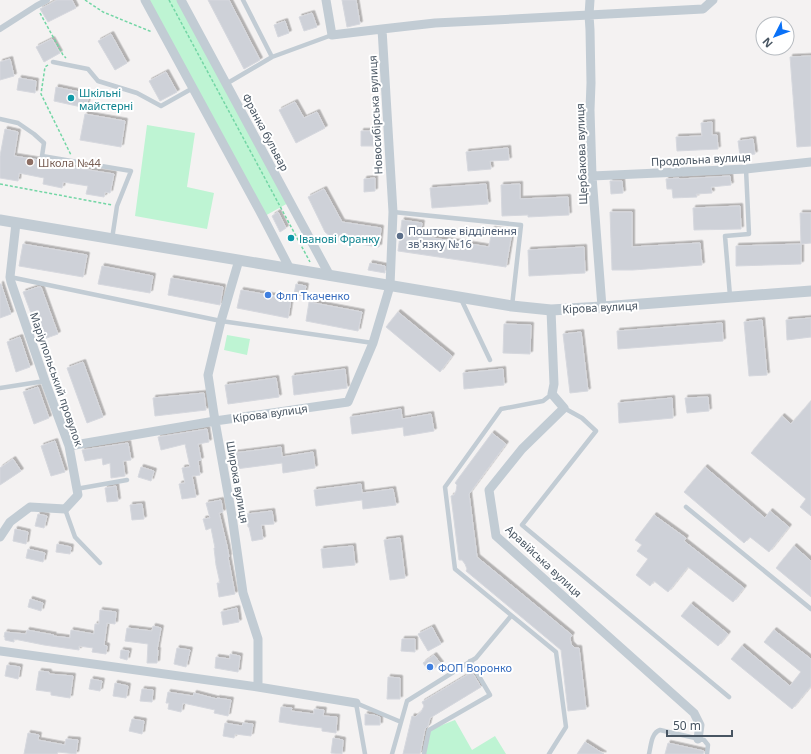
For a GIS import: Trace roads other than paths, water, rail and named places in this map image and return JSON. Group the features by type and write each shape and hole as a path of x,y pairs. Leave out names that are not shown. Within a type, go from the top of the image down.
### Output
{"street":[{"path":"0,29 47,0"},
{"path":"145,0 263,216 290,269"},
{"name":"Франка бульвар","path":"181,0 330,276"},
{"path":"326,0 332,35 435,23 703,9 713,0"},
{"name":"Щербакова вулиця","path":"590,0 590,110 592,176 602,307"},
{"name":"Новосибірська вулиця","path":"382,29 393,212 390,286"},
{"name":"Продольна вулиця","path":"592,176 746,169 811,162"},
{"name":"Кірова вулиця","path":"0,220 461,298 551,310 811,291"},
{"name":"Маріупольський провулок","path":"16,223 10,282 69,446 76,489"},
{"name":"Широка вулиця","path":"239,260 221,321 208,375 232,516 243,592 258,639 258,687"},
{"name":"Кірова вулиця","path":"69,446 215,421 348,402 373,343 390,286"},
{"path":"551,310 554,384 552,394 564,408"},
{"name":"Аравійська вулиця","path":"564,408 522,448 489,490 496,536 694,713 700,725 698,739"},
{"path":"0,537 10,522 30,507 65,509 78,495 76,489"},
{"path":"0,651 258,687 356,703"}],"lane":[{"path":"243,0 272,57"},
{"path":"226,84 272,57 332,35"},
{"path":"54,62 88,69 98,81 137,93 161,106 193,88"},
{"path":"0,119 18,123 34,134 44,143 42,156 131,171 117,206 112,239"},
{"path":"730,298 724,236 749,234 746,169"},
{"path":"393,212 521,225 512,306"},
{"path":"10,277 221,321 373,343"},
{"path":"461,298 490,360"},
{"path":"0,388 45,381"},
{"path":"549,754 566,727 556,652 455,569 445,487 501,408 543,401 552,394"},
{"path":"564,408 582,418 596,431 522,525 729,697"},
{"path":"76,489 127,480"},
{"path":"686,507 811,609"},
{"path":"65,509 75,538 100,563"},
{"path":"392,754 407,701 476,658 511,616"},
{"path":"424,754 429,730 490,695 470,661"},
{"path":"356,703 401,722"},
{"path":"356,703 365,754"},
{"path":"649,754 653,735 658,730 704,740 707,743 707,754"}],"place":[{"name":"Шкільні майстерні","path":"71,98"},
{"name":"Школа №44","path":"30,162"},
{"name":"Поштове відділення зв'язку №16","path":"400,236"},
{"name":"Іванові Франку","path":"291,238"},
{"name":"Флп Ткаченко","path":"268,295"},
{"name":"ФОП Воронко","path":"430,667"}]}
